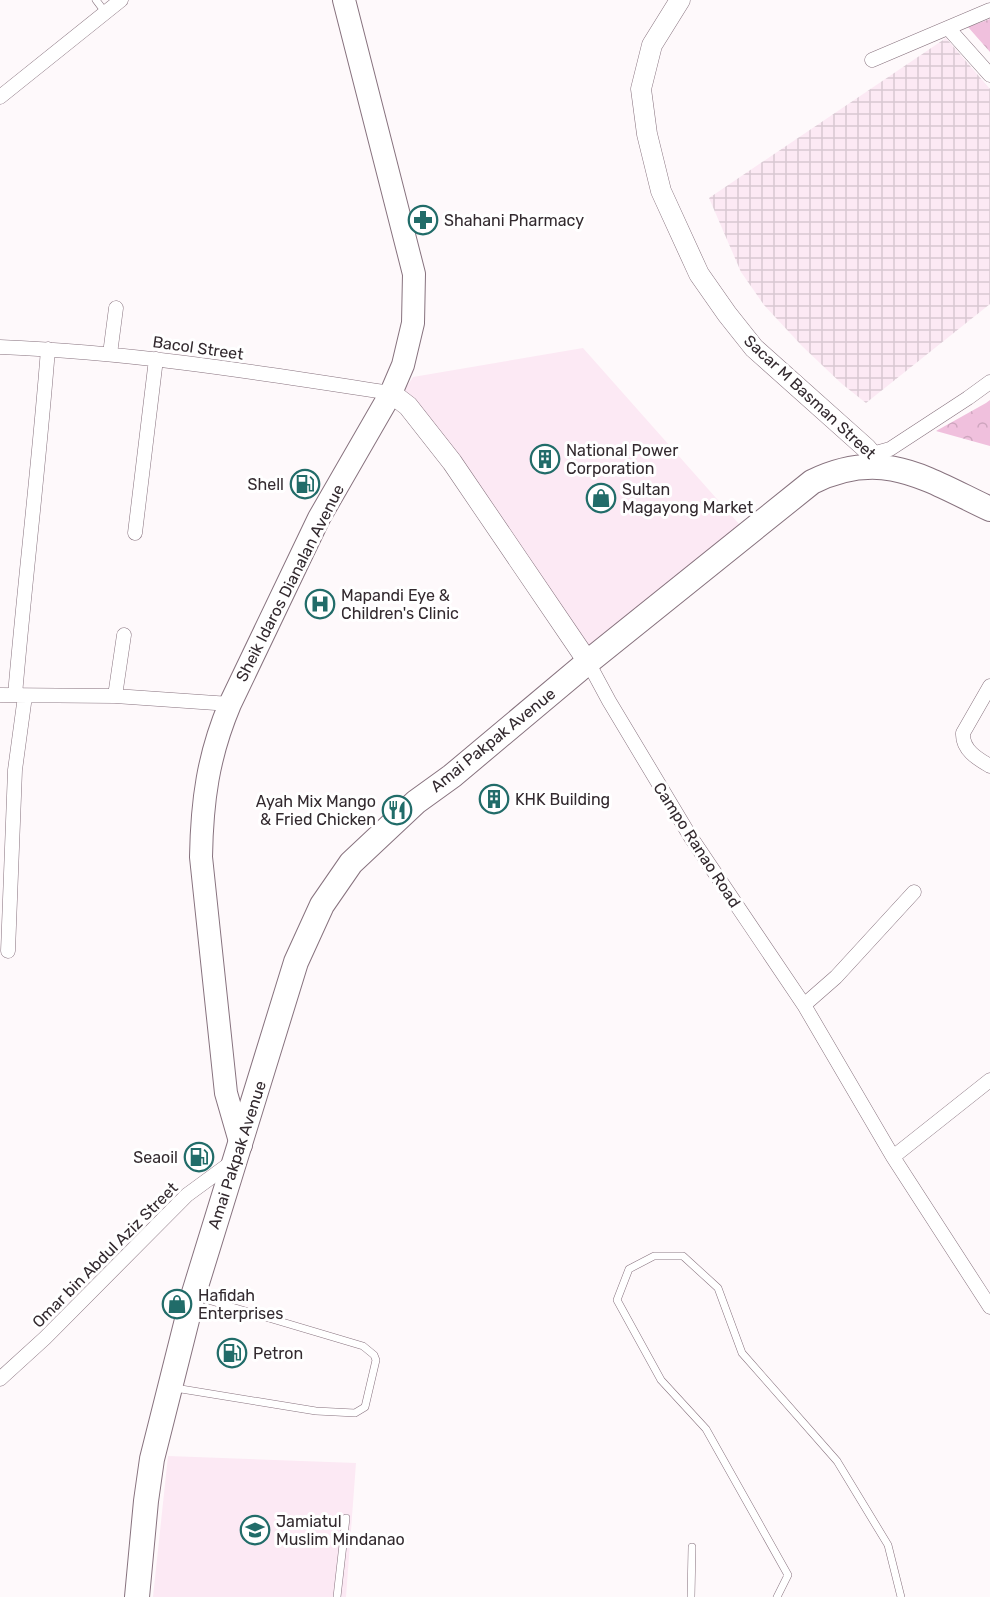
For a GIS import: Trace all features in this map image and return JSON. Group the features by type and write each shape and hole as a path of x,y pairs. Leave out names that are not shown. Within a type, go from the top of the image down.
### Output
{"highway":[{"name":"Amai Pakpak Avenue","path":"138,1597 152,1459 193,1296 296,962 322,905 351,863 416,802 452,776 588,662 812,483 877,460 914,473 990,509"}],"main road":[{"name":"Sheik Idaros Dianalan Avenue","path":"239,1152 225,1093 201,857 202,819 209,764 230,704 319,518 391,393 403,364 413,323 414,274 344,0"},
{"name":"Sacar M Basman Street","path":"680,0 652,45 641,89 646,134 660,191 699,274 754,348 877,460"},
{"name":"Campo Ranao Road","path":"391,393 408,406 452,462 588,662"}],"street":[{"path":"0,97 121,0"},
{"path":"872,60 990,10"},
{"path":"948,28 990,75"},
{"path":"110,354 116,308"},
{"name":"Bacol Street","path":"0,347 156,359 391,393"},
{"path":"8,951 24,591 39,468 48,349"},
{"path":"135,533 156,359"},
{"path":"877,460 990,382"},
{"path":"115,696 124,635"},
{"name":"Campo Ranao Road","path":"588,662 690,836 804,1005 893,1157 990,1307"},
{"path":"990,686 963,733 963,739 974,756 990,766"},
{"path":"0,695 115,696 230,704"},
{"path":"804,1005 836,976 914,892"},
{"path":"893,1157 990,1080"},
{"name":"Omar bin Abdul Aziz Street","path":"0,1379 45,1338 187,1195 239,1152"}],"lane":[{"path":"96,0 105,12"},
{"path":"777,1597 788,1575 706,1429 661,1380 617,1300 629,1269 654,1256 683,1256 718,1288 742,1353 837,1461 888,1545 901,1597"},
{"path":"170,1387 316,1411 355,1413 365,1407 376,1360 374,1355 363,1346 193,1296"},
{"path":"337,1597 346,1518"},
{"path":"691,1597 692,1547"}],"shaded area":[{"path":"946,38 990,89 990,304 866,403 802,346 764,305 741,272 709,198"},
{"name":"Sultan Magayong Market","path":"583,348 740,525 586,650 404,391 413,377"},
{"name":"Jamiatul Muslim Mindanao","path":"168,1456 356,1463 346,1597 153,1597"}],"green space":[{"path":"990,19 990,52 968,27"},
{"path":"990,400 990,446 936,431 986,403"}],"place":[{"name":"Shahani Pharmacy","path":"423,220"},
{"name":"National Power Corporation","path":"545,459"},
{"name":"Shell","path":"305,484"},
{"name":"Sultan Magayong Market","path":"601,498"},
{"name":"Mapandi Eye & Children's Clinic","path":"320,604"},
{"name":"KHK Building","path":"494,799"},
{"name":"Ayah Mix Mango & Fried Chicken","path":"397,810"},
{"name":"Seaoil","path":"199,1157"},
{"name":"Hafidah Enterprises","path":"177,1304"},
{"name":"Petron","path":"232,1353"},
{"name":"Jamiatul Muslim Mindanao","path":"255,1530"}]}
